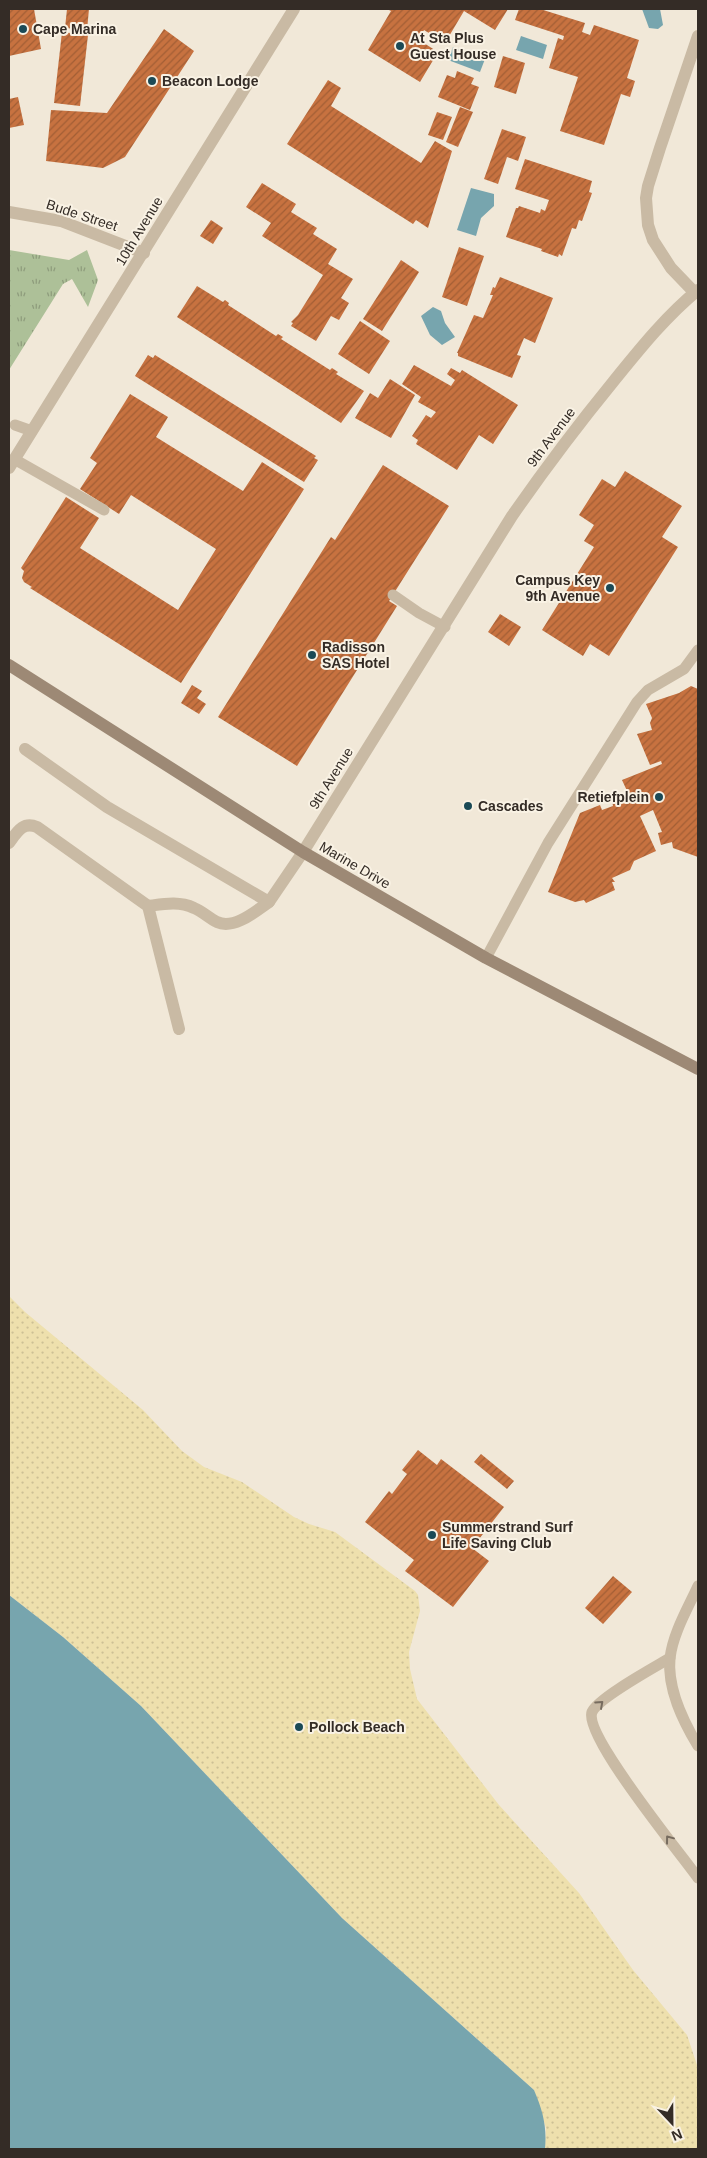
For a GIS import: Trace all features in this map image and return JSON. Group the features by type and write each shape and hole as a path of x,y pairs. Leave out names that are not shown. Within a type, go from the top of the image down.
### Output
{"main road":[{"name":"Marine Drive","path":"9,665 303,852 486,958 698,1069"}],"street":[{"name":"10th Avenue","path":"12,463 144,253 240,93 294,9"},
{"name":"9th Avenue","path":"269,902 303,852 445,627 512,516 570,434 638,352 696,291 671,268 653,240 648,225 646,198 660,148 698,36"},
{"name":"Bude Street","path":"9,212 61,222 144,253"},
{"path":"9,842 18,830 25,826 30,824 37,827 148,906 179,904 194,908 218,922 228,924 250,915 269,902 107,807 25,748"},
{"path":"148,906 179,1029"}],"lane":[{"path":"15,425 32,431"},
{"path":"12,463 104,510"},
{"path":"393,595 418,613 445,627"},
{"path":"486,958 548,843 637,702 648,690 684,669 697,655"},
{"path":"698,1586 682,1621 670,1658 670,1668 678,1707 694,1728 698,1746"},
{"path":"670,1658 611,1695 596,1707 592,1713 591,1720 608,1756 698,1878"}],"sand":[{"name":"Pollock Beach","path":"9,1296 25,1312 143,1410 182,1451 204,1467 242,1482 294,1517 335,1532 415,1591 418,1595 420,1611 409,1652 410,1669 417,1699 499,1805 579,1893 633,1970 687,2035 698,2068 698,2149 545,2149 546,2128 534,2090 342,1918 141,1706 63,1637 9,1595"}],"green space":[{"path":"9,250 69,260 87,250 98,280 88,307 72,279 63,284 9,370"}],"water":[{"path":"642,9 660,9 663,25 658,29 649,28"},
{"path":"521,36 547,45 543,59 516,50"},
{"path":"453,47 485,59 480,72 448,60"},
{"path":"471,188 494,194 494,206 481,218 476,236 457,230"},
{"path":"433,307 441,311 445,323 455,337 442,345 430,335 421,316"},
{"path":"9,1595 63,1637 141,1706 342,1918 534,2090 544,2119 545,2149 9,2149"}],"building":[{"name":"Cape Marina","path":"9,9 34,9 41,49 9,56"},
{"path":"67,9 89,9 87,30 65,28"},
{"name":"At Sta Plus Guest House","path":"387,9 508,9 495,30 464,11 445,43 424,30 419,40 438,52 420,82 368,50 391,11"},
{"path":"519,9 540,9 585,23 582,32 590,35 594,25 639,40 627,78 635,81 630,97 621,94 604,145 560,131 578,77 549,68 558,38 563,40 564,36 515,20"},
{"name":"Beacon Lodge","path":"164,29 194,51 125,157 103,168 46,161 51,110 107,113"},
{"path":"62,32 88,35 80,106 54,103"},
{"path":"503,56 525,63 516,94 494,87"},
{"path":"457,71 474,78 471,84 479,87 470,110 438,97 447,75 455,78"},
{"path":"328,80 341,88 331,106 421,163 435,141 452,151 428,228 416,220 413,224 287,144"},
{"path":"18,97 24,125 9,128 9,99"},
{"path":"460,107 473,112 458,147 446,142"},
{"path":"437,112 452,117 443,140 428,135"},
{"path":"502,129 526,137 518,161 507,157 498,184 484,179"},
{"path":"525,159 592,181 589,192 592,193 582,221 579,220 576,229 572,228 562,256 559,254 558,257 541,251 542,249 506,237 516,208 519,206 540,213 541,209 545,211 549,200 515,189"},
{"path":"262,183 296,204 291,212 317,228 313,234 337,249 328,264 353,279 341,298 349,303 339,320 331,316 316,341 291,326 293,323 291,322 298,315 323,275 262,236 271,223 246,207"},
{"path":"211,220 223,228 213,244 200,236"},
{"path":"459,247 484,256 467,306 442,297"},
{"path":"401,260 419,272 382,331 363,319"},
{"path":"500,277 553,298 535,343 524,338 517,355 521,356 512,378 458,356 457,353 474,315 483,318 493,295 490,295 493,287 495,288"},
{"path":"197,286 223,302 225,300 229,303 228,305 276,336 278,334 283,337 281,339 330,370 332,368 338,372 336,374 364,391 341,423 177,317"},
{"path":"360,321 390,341 369,374 338,354"},
{"path":"148,355 153,358 155,355 316,456 314,458 318,460 304,482 135,376"},
{"path":"414,365 451,386 455,380 447,374 451,368 460,373 462,370 518,405 493,444 479,435 457,470 416,444 418,440 412,436 426,415 431,418 436,412 418,402 421,397 402,384"},
{"path":"390,379 415,395 391,438 355,418 370,393 378,398"},
{"path":"130,394 168,417 156,437 243,491 262,462 304,489 181,683 30,588 32,587 24,582 22,578 24,571 21,568 66,497 99,518 80,548 178,610 216,549 131,495 119,514 80,489 97,463 90,458"},
{"name":"Radisson SAS Hotel","path":"383,465 449,506 389,601 397,606 297,766 218,717 331,537 335,540"},
{"name":"Campus Key 9th Avenue","path":"625,471 682,506 662,537 678,547 609,656 590,644 583,656 542,630 594,547 584,541 594,525 579,515 602,479 615,487"},
{"path":"500,614 521,627 509,646 488,632"},
{"path":"192,685 202,691 197,698 206,704 199,714 181,703"},
{"name":"Retiefplein","path":"691,686 698,689 698,857 673,848 672,842 661,845 658,833 662,832 653,810 640,816 656,851 634,861 630,870 612,878 615,882 612,882 615,890 586,903 584,900 575,902 548,892 580,813 600,805 602,810 613,806 612,800 628,793 622,780 662,764 661,761 650,765 637,734 652,730 650,723 652,718 646,704 679,693"},
{"name":"Summerstrand Surf Life Saving Club","path":"418,1450 437,1465 441,1459 504,1507 472,1548 489,1561 453,1607 405,1571 414,1560 365,1522 389,1491 392,1494 407,1474 402,1470"},
{"path":"481,1454 514,1481 507,1489 474,1462"},
{"path":"613,1576 632,1592 603,1624 585,1608"}],"place":[{"name":"Cape Marina","path":"23,29"},
{"name":"At Sta Plus Guest House","path":"400,46"},
{"name":"Beacon Lodge","path":"152,81"},
{"name":"Campus Key 9th Avenue","path":"610,588"},
{"name":"Radisson SAS Hotel","path":"312,655"},
{"name":"Retiefplein","path":"659,797"},
{"name":"Cascades","path":"468,806"},
{"name":"Summerstrand Surf Life Saving Club","path":"432,1535"},
{"name":"Pollock Beach","path":"299,1727"}]}
